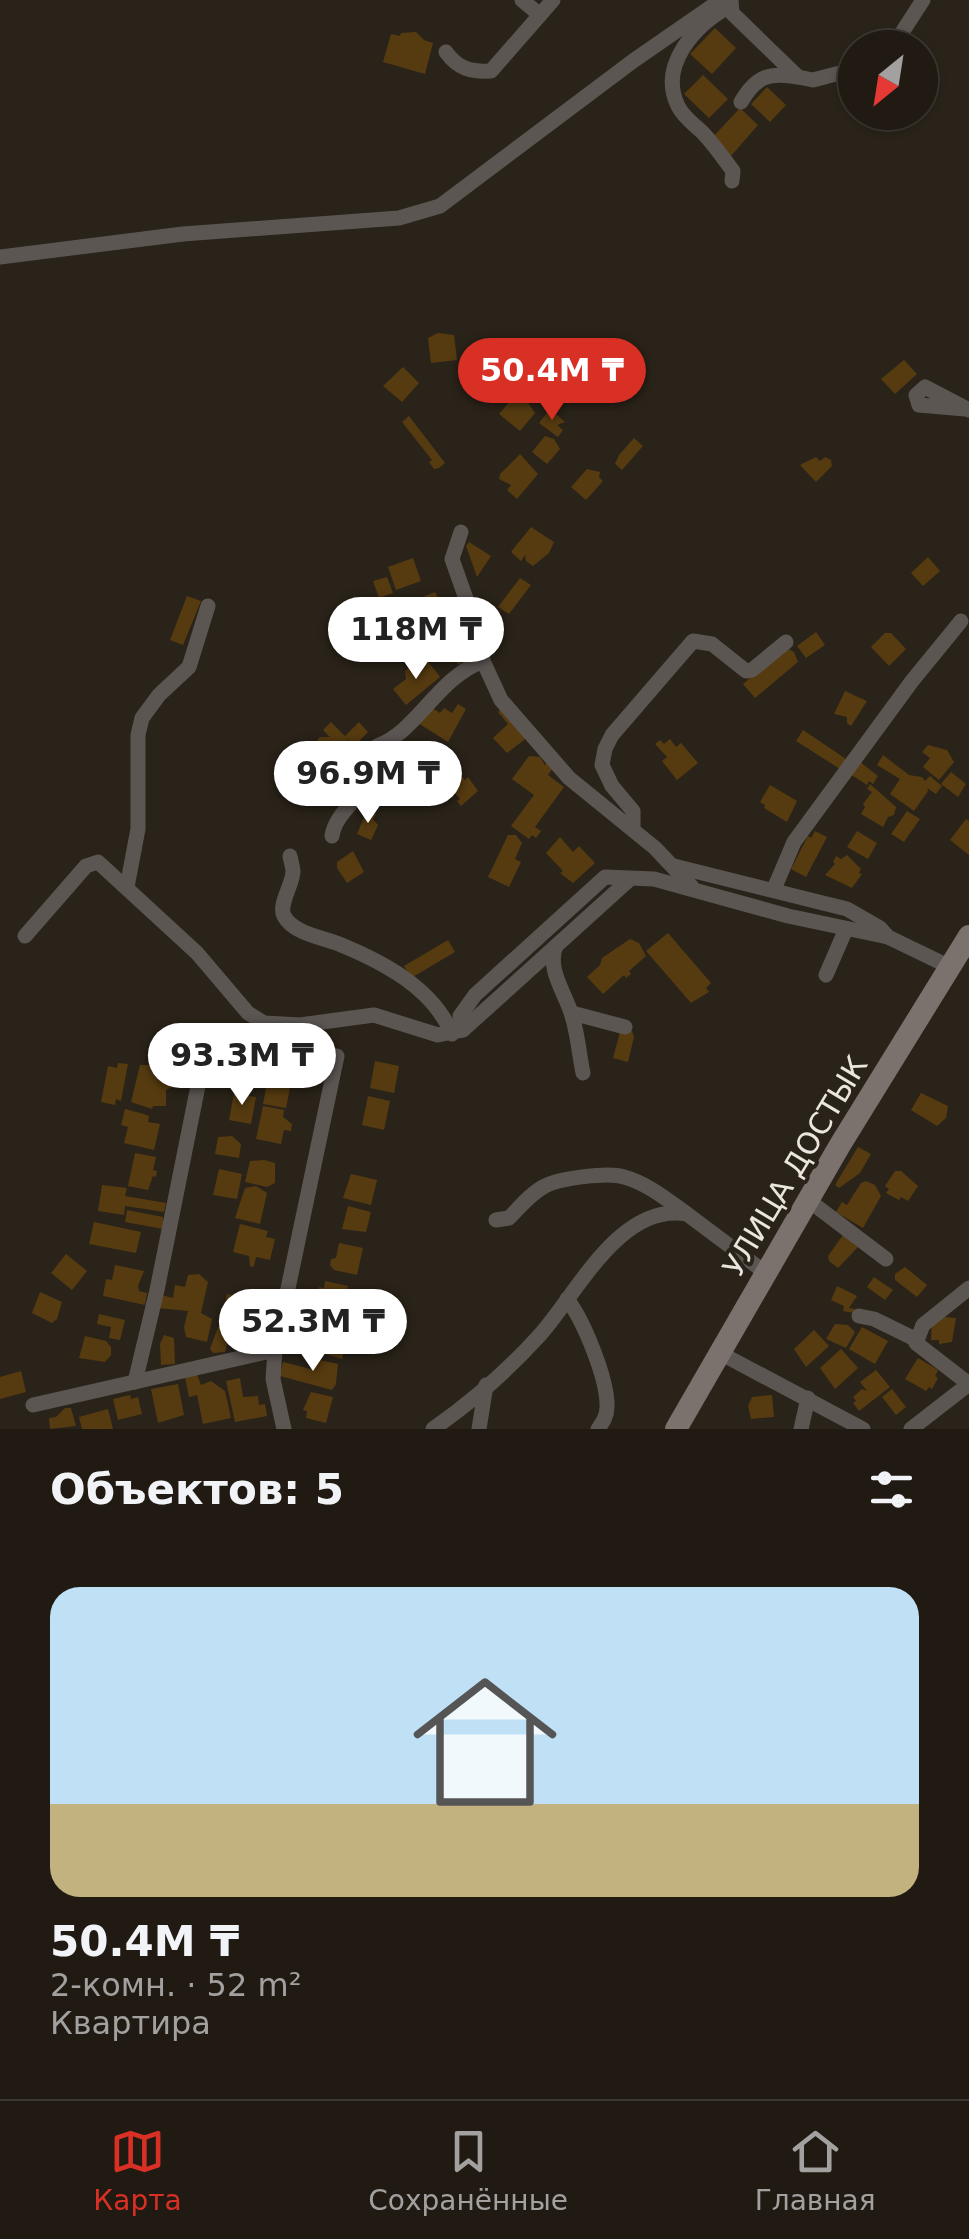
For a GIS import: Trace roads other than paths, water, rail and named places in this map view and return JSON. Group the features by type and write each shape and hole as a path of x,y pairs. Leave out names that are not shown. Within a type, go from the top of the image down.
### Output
{"main road":[{"name":"УЛИЦА ДОСТЫК","path":"676,1429 808,1200 969,936"}],"street":[{"path":"522,0 540,16"},
{"path":"446,52 462,68 491,71 553,0"},
{"path":"904,30 924,0"},
{"path":"727,2 732,13 798,76"},
{"path":"727,2 684,44 671,86 678,110 706,136 733,171 732,181"},
{"path":"0,257 183,234 422,213 440,206 621,70 727,2"},
{"path":"741,102 758,78 769,74 813,80 838,73"},
{"path":"461,532 452,560 482,644 483,661 501,700 580,788 633,829 692,887"},
{"path":"128,888 138,830 138,735 142,718 189,666 208,606"},
{"path":"774,889 794,842 912,681 961,622"},
{"path":"633,829 633,811 612,786 602,765 612,735 693,641 712,644 746,670 752,670 786,642"},
{"path":"332,836 334,825 365,788 381,745 408,726 425,704 459,674 483,661"},
{"path":"290,856 293,870 282,907 288,920 315,937 335,942 406,979 458,1032"},
{"path":"25,936 93,861 111,871 197,953 248,1013 264,1024 300,1025 374,1015 438,1035 458,1032 632,879"},
{"path":"674,866 847,909 888,936"},
{"path":"458,1032 460,1016 475,995 605,878 654,879 846,929 888,936 950,966"},
{"path":"826,975 846,929"},
{"path":"556,946 554,966 572,1014 583,1073"},
{"path":"572,1014 626,1027"},
{"path":"284,1429 272,1379 276,1350 337,1056"},
{"path":"135,1382 202,1061"},
{"path":"496,1220 509,1218 549,1183 610,1175 625,1177 687,1214 766,1273"},
{"path":"808,1200 886,1258"},
{"path":"443,1426 540,1335 585,1274 628,1230 667,1214 687,1214"},
{"path":"916,1340 923,1324 969,1288"},
{"path":"568,1300 589,1337 606,1392 606,1415 598,1429"},
{"path":"859,1316 874,1319 916,1340 920,1348 969,1384 911,1429"},
{"path":"33,1405 276,1350"},
{"path":"720,1353 863,1429"},
{"path":"479,1429 486,1385"},
{"path":"802,1429 808,1398"}]}
